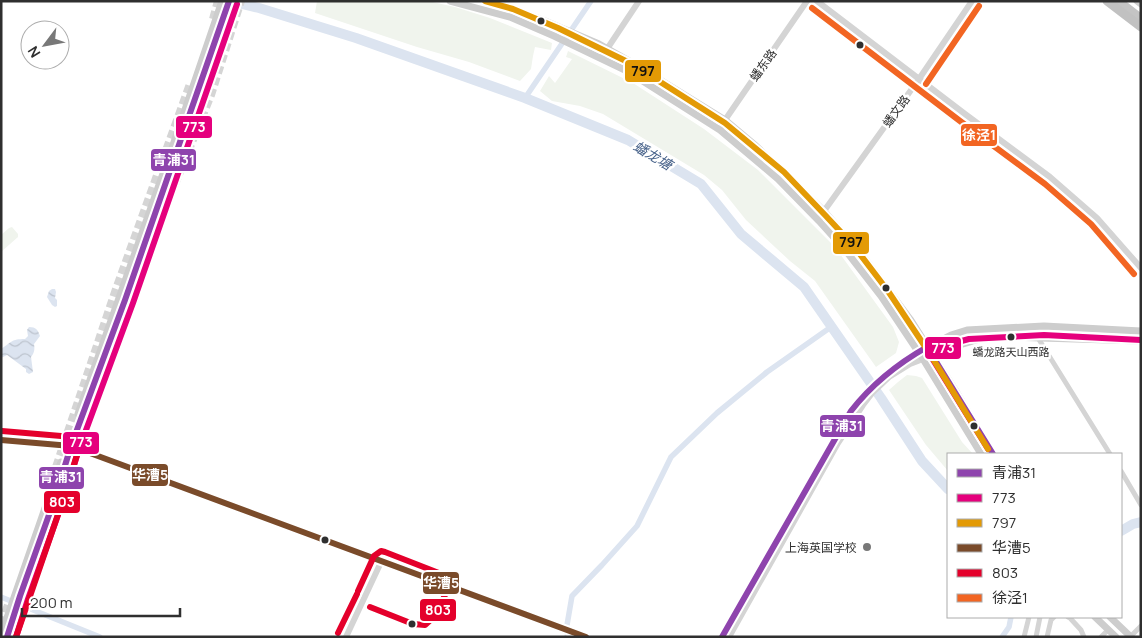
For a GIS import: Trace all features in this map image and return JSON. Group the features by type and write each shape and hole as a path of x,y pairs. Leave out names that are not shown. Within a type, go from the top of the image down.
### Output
{"highway":[{"path":"1107,1 1141,27"},
{"path":"1119,1 1141,18"}],"main road":[{"path":"221,15 222,1"},
{"path":"7,637 17,596 55,498 69,446 131,283 221,15 230,1"},
{"path":"450,1 510,17 627,71 720,130 778,179 846,251 881,296 923,359 980,453"},
{"path":"492,1 607,48 724,120 756,146 824,211 863,256 910,319 992,453"},
{"path":"1136,1 1141,4"},
{"path":"918,352 951,335 967,330 1044,326 1141,331"},
{"path":"923,359 932,354 980,339 1012,337 1141,341"},
{"path":"1,635 12,613"},
{"path":"1097,618 1111,634"},
{"path":"1111,618 1130,636"}],"street":[{"path":"600,58 639,1"},
{"name":"蟠东路","path":"720,130 724,120 807,1"},
{"path":"817,1 1050,177 1097,218 1141,268"},
{"name":"蟠文路","path":"819,221 824,211 919,79 972,1"},
{"path":"1038,338 1109,453"},
{"path":"729,637 868,389 918,352"},
{"path":"887,375 923,359"},
{"path":"722,637 851,411 861,402"},
{"path":"1,440 69,446 382,560 586,637"},
{"path":"1122,473 1141,505"},
{"path":"346,637 382,560"},
{"path":"1024,637 1029,618"},
{"path":"1036,637 1041,618"},
{"path":"1047,637 1052,618"},
{"path":"1069,618 1084,637"},
{"path":"1130,636 1141,626"},
{"path":"1101,637 1111,634"}],"shaded area":[{"path":"317,1 428,1 490,18 552,43 551,50 535,47 531,69 520,81 469,62 315,13"},
{"path":"568,51 633,83 704,129 758,170 835,247 893,327 899,342 896,353 876,367 815,281 790,261 746,220 722,190 704,175 603,114 580,106 552,101 540,91 549,76 555,83 572,59 566,57"},
{"path":"12,227 18,234 18,237 1,252 1,235"},
{"path":"907,375 922,378 962,442 972,453 947,453 947,470 926,445 889,390"}],"water":[{"path":"52,289 55,289 56,292 57,306 55,307 47,297"},
{"path":"29,327 36,329 40,336 34,344 34,351 31,357 33,372 29,374 26,372 26,369 7,355 1,358 1,349 14,340 25,339 28,336 27,330"}],"waterway":[{"name":"蟠龙塘","path":"230,1 356,38 525,98 628,140 701,184 741,234 804,287 922,461 947,488"},
{"path":"525,98 591,1"},
{"path":"567,625 572,596 637,526 671,457 717,413 767,372 831,327"},
{"name":"蟠龙塘","path":"1122,530 1141,522"},
{"path":"1,597 100,637"},
{"path":"1002,637 1009,627 1011,618"}],"tunnel":[{"path":"213,19 218,1"},
{"path":"13,637 37,575 145,259 211,95 241,1"},
{"path":"56,467 116,289 190,84"},
{"path":"1,624 8,605"}],"transit line":[{"name":"青浦31","path":"7,637 71,446 125,300 229,1"},
{"name":"797","path":"485,1 513,9 558,28 632,64 725,123 784,172 853,245 888,291 930,354 988,449"},
{"name":"773","path":"16,637 79,449 133,303 237,4"},
{"name":"徐泾1","path":"926,84 979,6"},
{"name":"徐泾1","path":"812,8 1045,184 1091,224 1134,274"},
{"name":"773","path":"988,449 930,355 954,343 969,339 1044,335 1141,340"},
{"name":"青浦31","path":"722,637 851,411 876,383 905,360 927,347 992,453"},
{"name":"803","path":"2,431 73,437 80,445 16,637"},
{"name":"华漕5","path":"1,440 71,446 586,637"},
{"name":"803","path":"358,591 374,556 381,551 444,575 449,580 449,586 436,615 425,625 413,624 370,607"},
{"name":"803","path":"338,633 357,594"}],"place":[{"name":"蟠龙路天山西路","path":"1011,337"},
{"name":"上海英国学校","path":"867,547"}]}
